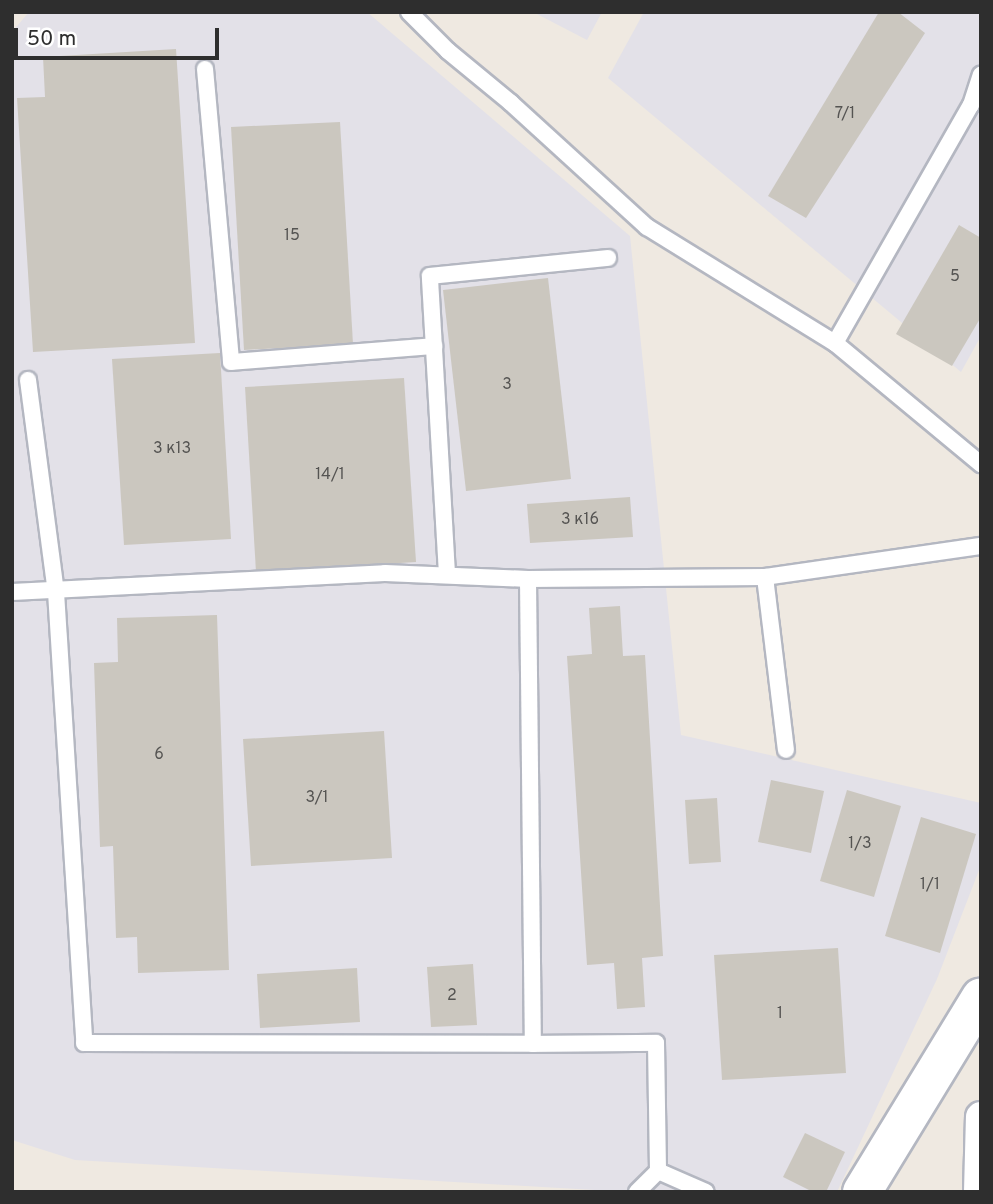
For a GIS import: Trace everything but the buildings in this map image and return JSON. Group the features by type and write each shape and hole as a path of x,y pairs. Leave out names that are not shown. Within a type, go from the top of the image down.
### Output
{"street":[{"path":"862,1192 981,997"},
{"path":"979,1192 981,1117"}],"lane":[{"path":"409,12 448,51 511,103 648,227 835,343 981,464"},
{"path":"205,69 231,362 434,346"},
{"path":"835,343 971,105 981,75"},
{"path":"447,575 430,276 608,258"},
{"path":"29,380 56,592 84,1042 656,1042 658,1171 637,1192"},
{"path":"12,592 56,592 385,573 528,579 765,577 981,545"},
{"path":"765,577 786,750"},
{"path":"528,579 533,1044"},
{"path":"658,1171 706,1192"}],"shaded area":[{"path":"29,12 367,12 630,236 681,735 981,803 981,865 937,979 837,1192 629,1192 75,1160 12,1140 12,32"},
{"path":"533,12 602,12 587,40"},
{"path":"644,12 981,12 981,336 961,372 608,78"}]}
